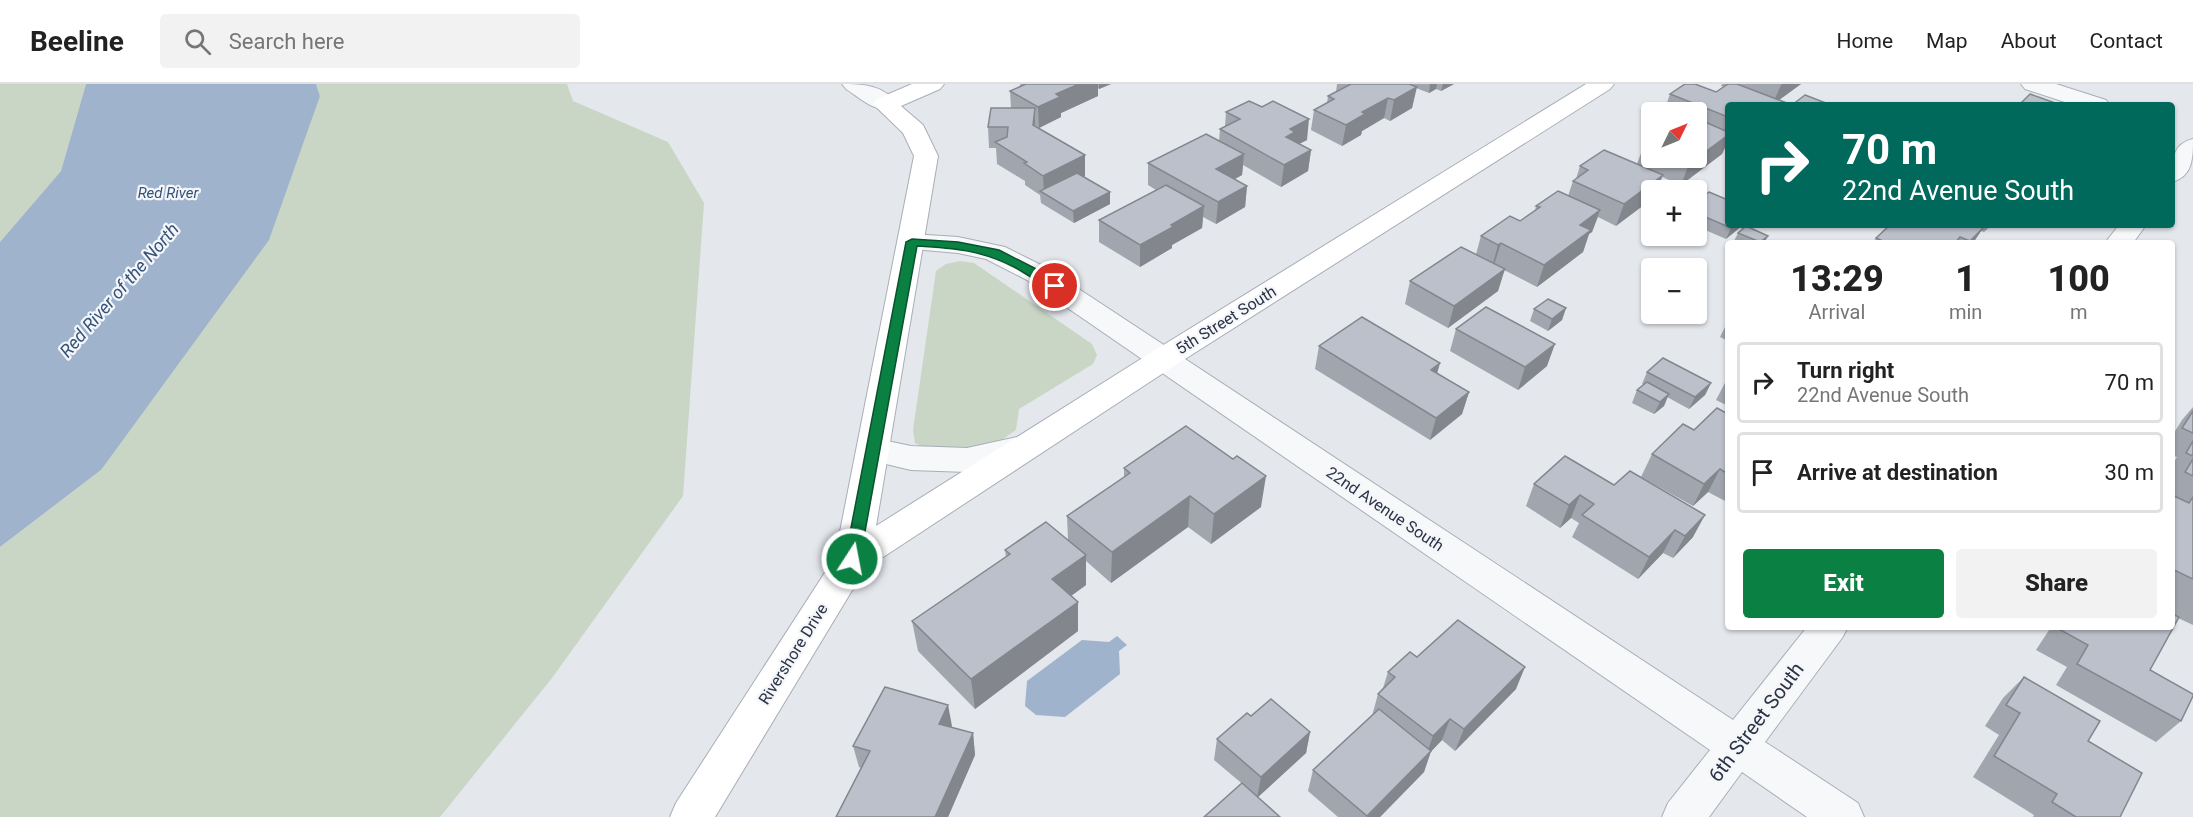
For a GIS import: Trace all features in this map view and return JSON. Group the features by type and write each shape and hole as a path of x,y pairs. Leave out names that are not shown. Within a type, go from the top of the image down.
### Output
{"street":[{"path":"854,84 885,104 932,84"},
{"name":"5th Street South","path":"852,559 1163,359 1602,84"},
{"path":"2033,84 2089,102"},
{"name":"Rivershore Drive","path":"691,817 852,559 926,156 914,130 885,104"},
{"path":"2175,130 2193,136"},
{"path":"2175,170 2193,146"},
{"name":"22nd Avenue South","path":"912,242 958,245 995,253 1037,274 1843,817"},
{"path":"873,450 911,458 967,460 1026,447"},
{"name":"6th Street South","path":"1683,817 1827,630"}],"green space":[{"path":"0,84 86,84 61,171 0,242"},
{"path":"316,84 567,84 573,101 668,142 704,203 683,496 552,678 440,817 0,817 0,547 101,470 320,96"},
{"path":"960,261 974,263 1092,344 1097,355 1093,364 1019,409 1016,430 983,449 953,452 923,447 915,443 913,430 936,271 946,264"}],"water":[{"name":"Red River","path":"86,84 316,84 320,96 269,240 101,470 0,547 0,242 61,171"},
{"path":"1117,636 1127,645 1119,651 1120,674 1065,717 1036,715 1025,706 1027,681 1082,640 1109,642"}],"building":[{"path":"1026,84 1079,84 1056,94 1060,97 1038,107 1010,91"},
{"path":"1351,84 1409,84 1417,87 1394,100 1388,98 1362,112 1365,114 1346,125 1314,110 1334,99 1328,96"},
{"path":"1685,84 1695,84 1716,92 1728,84 1737,84 1784,102 1725,102 1725,116 1707,109 1707,102 1690,102 1670,94"},
{"path":"2030,94 2053,102 2022,102"},
{"path":"1805,95 1823,102 1796,102"},
{"path":"1249,101 1262,107 1273,101 1309,119 1290,129 1295,132 1286,137 1311,150 1284,165 1220,129 1240,119 1226,112"},
{"path":"991,108 1035,108 1033,125 1085,155 1043,176 1024,163 1027,162 995,142 1007,137 1008,127 988,127"},
{"path":"1707,123 1725,131 1725,137 1707,151"},
{"path":"1206,134 1244,154 1216,169 1247,186 1218,202 1148,163"},
{"path":"1604,150 1641,166 1641,168 1663,175 1656,180 1641,180 1641,191 1624,204 1573,181 1588,170 1580,166"},
{"path":"1077,173 1110,192 1073,211 1040,191"},
{"path":"1166,185 1204,206 1171,225 1173,227 1140,245 1099,220"},
{"path":"1558,191 1600,210 1580,225 1591,230 1544,265 1501,243 1498,245 1481,236 1510,216 1520,221 1540,207 1536,206"},
{"path":"1709,192 1725,199 1725,225 1707,218 1707,194"},
{"path":"1744,228 1750,228 1768,236 1763,240 1755,240 1738,233"},
{"path":"1887,228 1983,228 1971,240 1960,237 1958,240 1880,240 1876,238"},
{"path":"1461,247 1505,269 1454,306 1410,281"},
{"path":"1548,299 1566,308 1552,319 1534,309"},
{"path":"1486,307 1555,344 1525,367 1456,329"},
{"path":"1362,317 1440,363 1431,370 1469,392 1436,418 1319,346"},
{"path":"1663,358 1711,383 1695,397 1647,372"},
{"path":"1647,382 1669,394 1660,402 1637,390"},
{"path":"1717,408 1725,412 1725,472 1720,469 1704,484 1652,454 1683,424 1694,430"},
{"path":"2193,411 2193,433 2182,428"},
{"path":"1186,426 1233,459 1237,456 1266,476 1214,514 1190,496 1112,552 1067,516 1130,473 1124,468"},
{"path":"2193,441 2193,456 2186,453"},
{"path":"1565,456 1614,485 1630,471 1705,515 1685,536 1675,530 1649,557 1582,515 1594,504 1580,495 1569,505 1534,484"},
{"path":"2193,459 2193,476 2185,472"},
{"path":"2175,496 2189,503 2193,497 2193,579 2175,570"},
{"path":"1046,522 1086,555 1052,579 1078,602 971,679 912,621 1010,554 1005,550"},
{"path":"1458,620 1525,667 1464,729 1450,719 1433,736 1378,694 1395,677 1388,672 1410,652 1417,657"},
{"path":"2061,630 2172,630 2150,670 2193,694 2181,721 2077,664 2088,645"},
{"path":"2024,677 2100,721 2088,741 2142,773 2120,817 2076,817 2052,802 2057,794 1994,756 2020,713 2006,705"},
{"path":"885,687 948,705 939,724 973,733 935,817 836,817 870,751 853,746"},
{"path":"1271,699 1310,732 1261,777 1217,739 1247,713 1251,716"},
{"path":"1379,709 1431,751 1367,816 1313,770"},
{"path":"1242,783 1280,817 1204,817"}],"route":[{"path":"852,559 912,242 958,245 995,253 1037,274 1055,286"}],"water label":[{"name":"Red River of the North","path":"119,290"}]}
